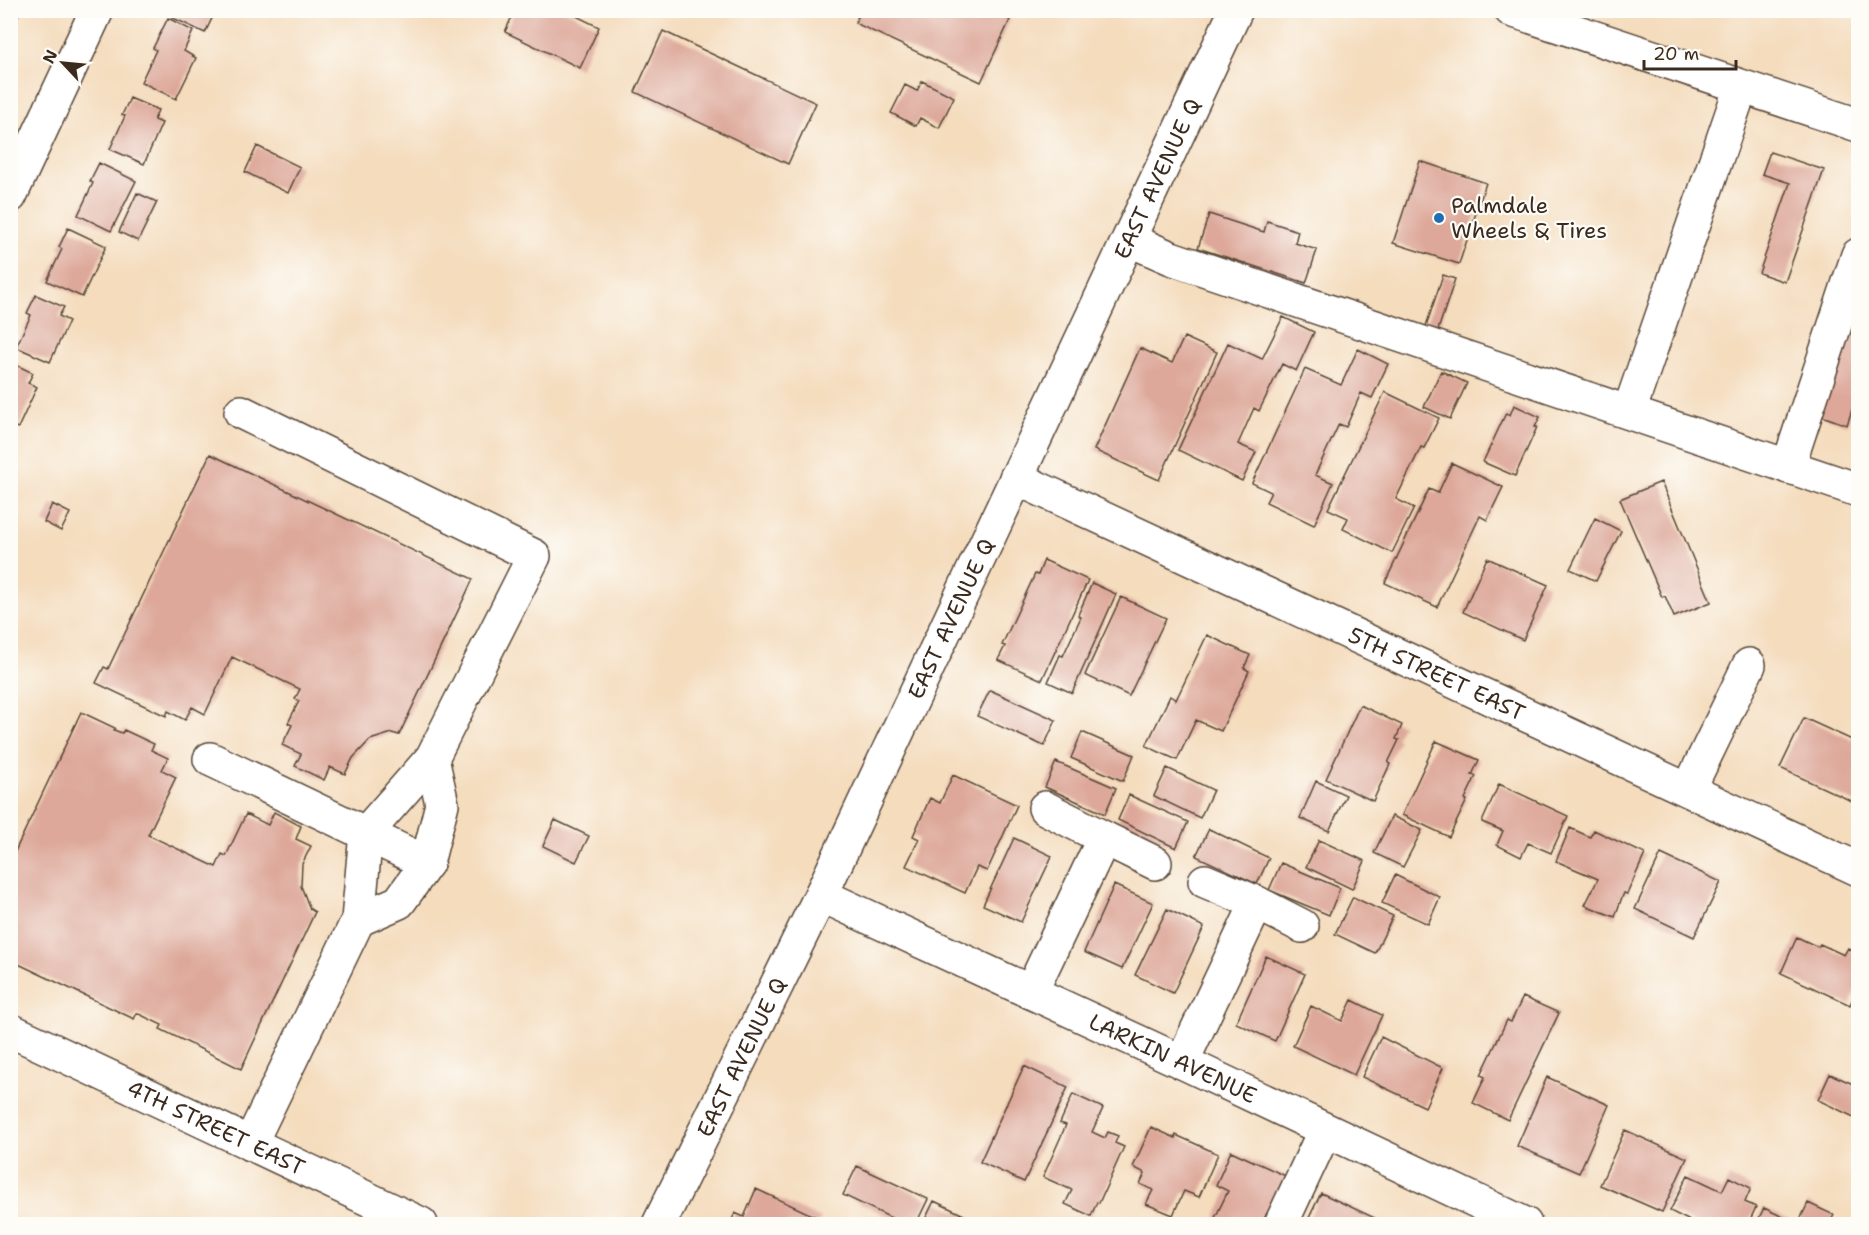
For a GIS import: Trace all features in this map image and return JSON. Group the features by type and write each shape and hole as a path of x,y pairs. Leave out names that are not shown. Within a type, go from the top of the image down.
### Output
{"street":[{"path":"10,196 97,10"},
{"name":"EAST AVENUE Q","path":"659,1224 821,895 1236,10"},
{"path":"1531,14 1858,125"},
{"path":"1629,412 1741,87"},
{"path":"1130,240 1171,258 1858,490"},
{"path":"1788,467 1858,255"},
{"path":"241,412 534,556 432,758 366,833 357,920 250,1144"},
{"name":"5TH STREET EAST","path":"1016,478 1858,869"},
{"path":"1689,789 1749,665"},
{"path":"357,920 399,902 427,863 442,804 432,758"},
{"path":"210,759 427,863"},
{"path":"1046,808 1155,862"},
{"path":"1030,992 1104,838"},
{"path":"1205,881 1257,903 1302,926"},
{"name":"LARKIN AVENUE","path":"821,895 1325,1130 1478,1215 1525,1224"},
{"path":"1182,1062 1257,903"},
{"name":"4TH STREET EAST","path":"10,1030 421,1224"},
{"path":"1281,1224 1325,1130"}],"building":[{"path":"10,10 21,10 10,31"},
{"path":"174,10 216,10 205,33 171,17"},
{"path":"515,10 564,10 599,27 580,68 505,32"},
{"path":"861,10 989,10 1010,20 981,82 855,23"},
{"path":"168,18 193,31 184,51 196,58 176,99 141,82 156,50 153,48"},
{"path":"663,31 816,103 788,164 635,92"},
{"path":"922,81 954,97 939,128 920,118 916,126 891,113 905,85 917,91"},
{"path":"130,98 158,110 154,120 162,123 144,164 110,149 125,116 122,115"},
{"path":"257,146 300,167 288,193 245,172"},
{"path":"1770,152 1824,170 1785,282 1759,273 1790,183 1762,174"},
{"path":"1420,161 1486,183 1459,264 1393,243"},
{"path":"99,163 136,181 111,231 78,215 93,183 90,181"},
{"path":"137,193 157,202 138,241 119,232"},
{"path":"1209,214 1264,232 1267,221 1298,231 1295,243 1317,250 1306,283 1198,248"},
{"path":"68,228 106,246 82,297 47,281 62,249 59,247"},
{"path":"1443,275 1455,279 1437,333 1425,329"},
{"path":"36,295 64,307 59,316 69,321 50,362 16,347 31,315 27,313"},
{"path":"1858,299 1858,391 1847,425 1819,415"},
{"path":"1283,317 1314,332 1296,371 1282,364 1259,411 1254,408 1238,444 1256,452 1242,481 1178,450 1228,343 1262,359"},
{"path":"1184,337 1217,352 1159,480 1094,450 1140,348 1172,363"},
{"path":"1358,349 1388,364 1372,398 1361,393 1346,427 1339,424 1315,475 1333,483 1314,525 1266,502 1271,492 1252,483 1305,369 1341,385"},
{"path":"10,362 33,373 28,383 37,387 18,428 10,425"},
{"path":"1441,371 1467,383 1450,419 1424,407"},
{"path":"1385,392 1439,418 1424,448 1421,447 1396,499 1414,508 1392,553 1343,529 1348,518 1328,509"},
{"path":"1514,405 1540,417 1515,476 1483,462 1506,413 1510,415"},
{"path":"210,454 473,579 399,735 392,733 370,740 353,758 345,774 330,767 324,780 295,766 301,754 282,745 292,725 288,723 299,701 295,699 300,689 232,657 205,714 192,707 185,720 168,711 166,716 96,683 104,667 108,669"},
{"path":"1452,463 1503,487 1487,520 1480,516 1437,607 1385,583 1429,489 1438,493"},
{"path":"1661,482 1711,602 1674,617 1665,596 1662,597 1620,499"},
{"path":"52,504 70,513 61,531 44,522"},
{"path":"1595,518 1621,531 1596,581 1570,569"},
{"path":"1487,558 1548,585 1523,640 1463,612"},
{"path":"1044,560 1088,580 1042,680 998,660 1005,646 1002,645 1035,574 1038,575"},
{"path":"1092,583 1116,594 1072,693 1048,682 1081,617 1078,615"},
{"path":"1121,597 1166,618 1129,696 1085,675"},
{"path":"1207,635 1250,655 1244,668 1249,671 1221,731 1196,720 1177,760 1146,746 1170,696 1176,700"},
{"path":"990,690 1056,720 1044,746 977,716"},
{"path":"1360,705 1402,725 1396,739 1399,740 1388,763 1390,764 1373,801 1326,779"},
{"path":"81,712 115,728 114,730 122,733 124,730 154,744 151,750 168,758 162,770 176,777 148,835 216,867 222,854 226,856 246,814 268,825 274,812 301,826 296,839 311,846 302,864 301,886 310,909 315,912 241,1069 160,1029 162,1025 137,1013 134,1019 10,960 10,862"},
{"path":"1804,718 1852,740 1854,734 1858,736 1858,804 1780,768"},
{"path":"1082,732 1134,755 1123,781 1071,758"},
{"path":"1436,741 1479,760 1472,775 1476,776 1465,799 1467,800 1449,837 1402,815"},
{"path":"1056,762 1116,788 1105,814 1045,787"},
{"path":"1167,768 1213,790 1200,818 1154,796"},
{"path":"953,775 1017,805 987,871 977,867 965,893 906,866 919,839 913,836 930,798 940,803"},
{"path":"1316,781 1346,795 1329,831 1300,818"},
{"path":"1499,784 1568,816 1551,853 1528,843 1521,857 1497,845 1503,831 1482,822"},
{"path":"1129,795 1188,822 1176,848 1118,820"},
{"path":"1392,816 1422,830 1403,867 1374,853"},
{"path":"555,820 589,836 576,862 543,846"},
{"path":"1570,828 1590,837 1594,830 1645,854 1627,894 1624,893 1615,917 1585,905 1598,879 1556,861"},
{"path":"1209,829 1269,858 1257,884 1196,856"},
{"path":"1014,838 1052,856 1021,922 983,905"},
{"path":"1319,840 1365,861 1352,889 1306,867"},
{"path":"1661,854 1721,882 1694,937 1635,909"},
{"path":"1281,863 1340,888 1329,915 1269,890"},
{"path":"1395,875 1440,897 1428,924 1382,903"},
{"path":"1114,885 1153,903 1122,969 1084,952"},
{"path":"1353,897 1393,916 1375,953 1335,934"},
{"path":"1167,909 1204,927 1173,993 1135,975"},
{"path":"1797,937 1818,947 1820,944 1844,955 1848,948 1858,953 1858,986 1850,1005 1781,973"},
{"path":"1266,956 1305,974 1275,1041 1236,1023"},
{"path":"1523,997 1559,1013 1508,1120 1473,1103 1485,1077 1481,1075 1507,1020 1511,1022"},
{"path":"1352,1000 1382,1015 1354,1075 1293,1046 1311,1006 1342,1021"},
{"path":"1381,1037 1443,1068 1425,1107 1362,1077"},
{"path":"1024,1066 1068,1087 1024,1182 980,1162"},
{"path":"1830,1074 1858,1086 1858,1119 1818,1100"},
{"path":"1547,1077 1609,1105 1579,1173 1517,1146"},
{"path":"1073,1094 1103,1108 1092,1132 1105,1138 1108,1132 1118,1136 1115,1143 1124,1147 1091,1216 1065,1204 1072,1190 1043,1177 1066,1125 1060,1123"},
{"path":"1151,1127 1175,1138 1176,1135 1218,1154 1199,1197 1184,1191 1173,1215 1146,1204 1153,1190 1140,1184 1145,1173 1133,1167"},
{"path":"1625,1130 1687,1158 1662,1212 1600,1185"},
{"path":"1231,1151 1288,1177 1271,1215 1267,1213 1262,1224 1212,1224 1228,1191 1216,1185"},
{"path":"857,1166 928,1199 916,1224 904,1224 843,1195"},
{"path":"1688,1175 1722,1191 1729,1177 1751,1188 1745,1202 1756,1207 1748,1224 1694,1224 1670,1211"},
{"path":"756,1189 821,1219 818,1224 730,1224 735,1213 744,1217"},
{"path":"1321,1193 1379,1220 1377,1224 1306,1224"},
{"path":"934,1201 983,1224 923,1224"},
{"path":"1808,1203 1834,1215 1829,1224 1798,1224"},
{"path":"1764,1208 1798,1224 1756,1224"}],"place":[{"name":"Palmdale Wheels & Tires","path":"1439,218"}]}
